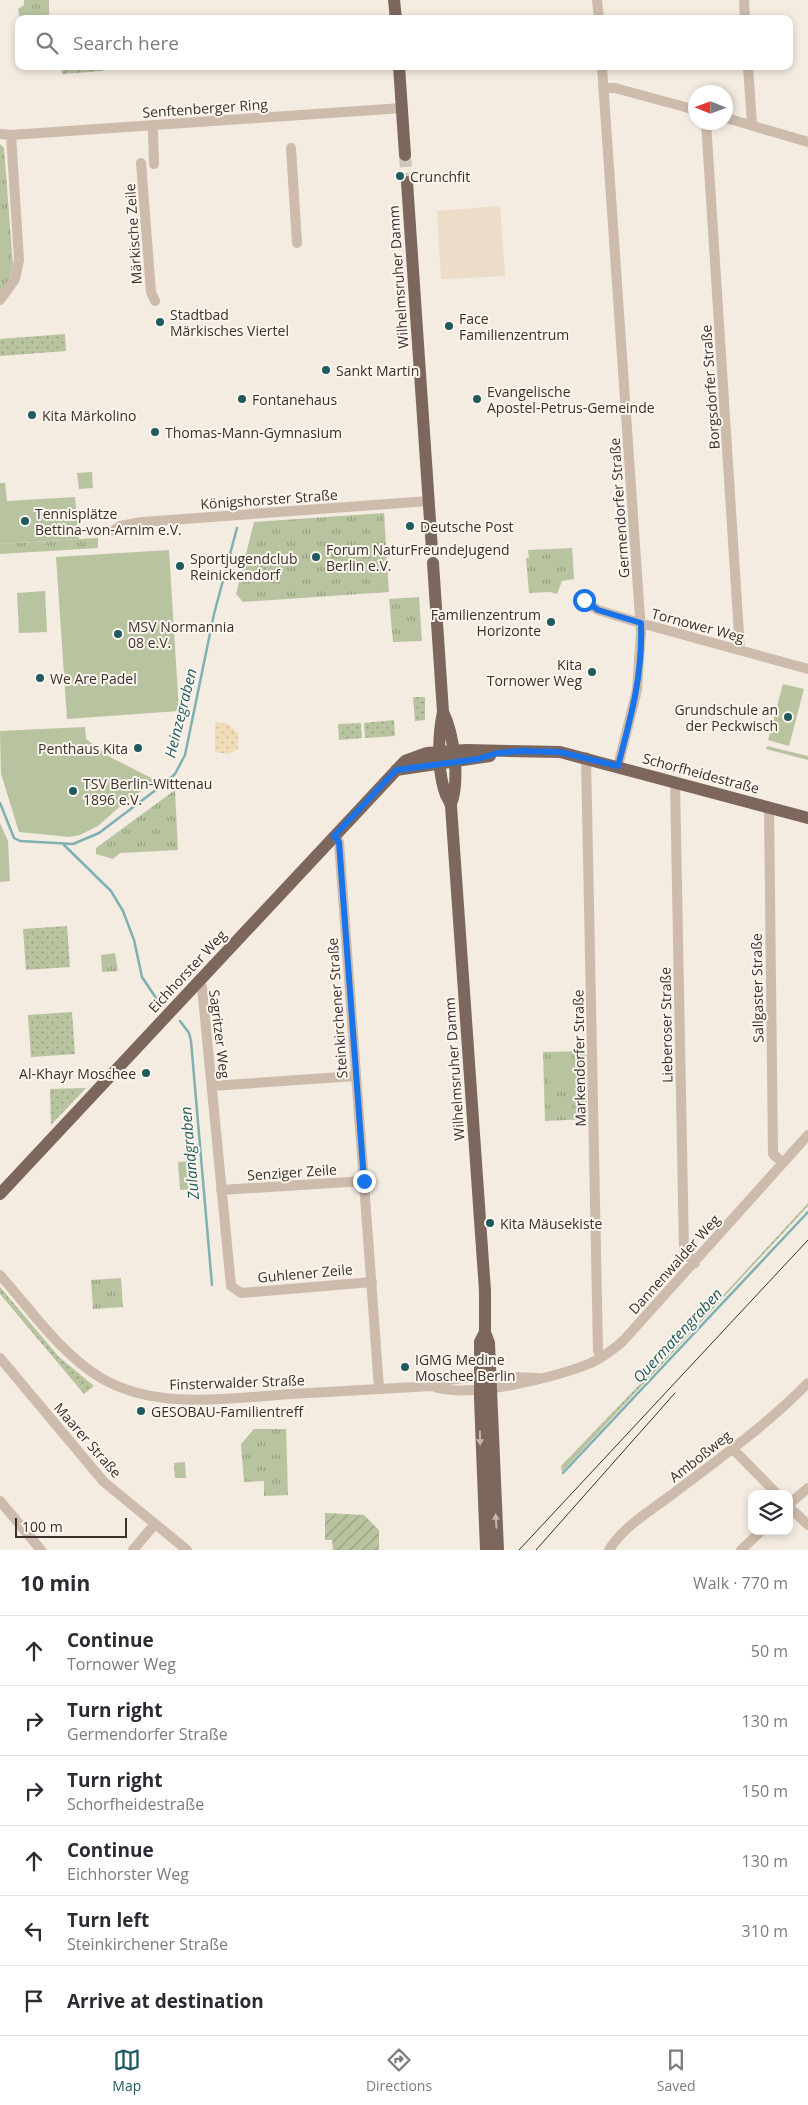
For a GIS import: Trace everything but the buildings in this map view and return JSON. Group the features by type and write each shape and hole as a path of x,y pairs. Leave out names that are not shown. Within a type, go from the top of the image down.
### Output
{"main road":[{"path":"394,0 396,15"},
{"path":"399,70 405,155"},
{"name":"Wilhelmsruher Damm","path":"407,182 432,550"},
{"name":"Wilhelmsruher Damm","path":"433,563 444,712 450,725 447,757 455,793 451,804 485,1290 485,1332 480,1342 498,1550"},
{"name":"Schorfheidestraße","path":"447,757 478,759 497,753 560,752 808,818"},
{"name":"Eichhorster Weg","path":"0,1194 405,761 414,756 447,757"},
{"name":"Wilhelmsruher Damm","path":"485,1383 481,1465 486,1550"}],"street":[{"path":"597,0 599,15"},
{"path":"744,0 745,15"},
{"name":"Germendorfer Straße","path":"602,70 641,623 640,667 637,690 618,766"},
{"path":"748,70 752,125"},
{"path":"604,88 615,88 688,108"},
{"name":"Senftenberger Ring","path":"0,134 11,135 402,108"},
{"path":"733,120 808,142"},
{"name":"Borgsdorfer Straße","path":"707,130 740,650"},
{"path":"153,132 154,164"},
{"path":"0,300 15,279 19,260 11,135"},
{"path":"291,148 297,243"},
{"name":"Märkische Zeile","path":"141,163 151,292 155,301"},
{"name":"Königshorster Straße","path":"113,531 120,526 142,522 429,501"},
{"name":"Tornower Weg","path":"584,600 598,610 808,669"},
{"name":"Markendorfer Straße","path":"586,758 598,1351 602,1357"},
{"name":"Lieberoser Straße","path":"675,782 684,1251 694,1262"},
{"name":"Sallgaster Straße","path":"769,808 773,1154 783,1163"},
{"name":"Steinkirchener Straße","path":"334,836 339,842 379,1388"},
{"name":"Sagritzer Weg","path":"197,982 202,987 231,1286 241,1293"},
{"path":"212,1086 356,1076"},
{"name":"Dannenwalder Weg","path":"485,1383 505,1387 559,1374 602,1357 623,1341 808,1135"},
{"name":"Senziger Zeile","path":"222,1190 364,1181"},
{"name":"Finsterwalder Straße","path":"0,1275 63,1347 85,1367 102,1378 138,1393 177,1399 432,1386 439,1382 485,1383"},
{"name":"Guhlener Zeile","path":"241,1293 372,1282"},
{"name":"Maarer Straße","path":"2,1365 104,1482 154,1525 187,1550"},
{"name":"Amboßweg","path":"609,1550 614,1542 635,1523 732,1449 808,1383"},
{"path":"732,1449 773,1490"},
{"path":"793,1502 808,1488"},
{"path":"0,1501 41,1550"},
{"path":"793,1510 808,1525"},
{"path":"133,1550 154,1525"},
{"path":"741,1550 757,1535"}],"green space":[{"path":"24,0 49,0 49,15 19,15 18,9 24,5"},
{"path":"62,70 103,70 103,71 62,74"},
{"path":"0,144 4,148 13,265 10,278 0,294"},
{"path":"7,218 7,268 0,268 0,220"},
{"path":"65,334 66,351 0,356 0,339"},
{"path":"92,472 93,488 79,489 77,473"},
{"name":"Tennisplätze Bettina-von-Arnim e.V.","path":"0,483 5,483 7,501 75,497 79,539 0,544"},
{"name":"Forum NaturFreundeJugend Berlin e.V.","path":"384,513 389,592 243,602 236,594 254,522"},
{"path":"98,538 98,548 0,554 0,544"},
{"path":"572,548 574,579 562,581 557,594 550,592 529,593 526,558 529,558 528,550"},
{"name":"MSV Normannia 08 e.V.","path":"169,550 179,711 67,719 56,557"},
{"path":"45,591 47,632 19,633 17,593"},
{"path":"419,597 422,641 393,642 389,599"},
{"path":"783,684 804,689 789,746 768,740"},
{"path":"413,697 425,697 425,720 415,721"},
{"path":"394,720 395,736 365,738 364,723"},
{"path":"361,723 362,738 339,740 338,724"},
{"name":"TSV Berlin-Wittenau 1896 e.V.","path":"85,727 86,739 110,757 157,781 125,802 98,826 80,835 69,837 19,832 1,774 0,731"},
{"path":"767,746 808,756 808,760 766,749"},
{"path":"175,790 178,850 120,853 113,859 96,854 96,848"},
{"path":"0,823 8,841 10,881 0,882"},
{"path":"67,926 70,967 26,970 23,929"},
{"path":"115,953 118,971 102,972 101,955"},
{"path":"72,1012 75,1054 31,1057 28,1015"},
{"path":"586,1051 587,1119 545,1121 543,1052"},
{"path":"580,1060 580,1085 549,1085 548,1061"},
{"path":"86,1088 51,1125 50,1089"},
{"path":"192,1161 194,1189 180,1190 178,1162"},
{"path":"808,1203 808,1206 562,1472 561,1466 669,1354"},
{"path":"121,1278 123,1307 93,1309 91,1280"},
{"path":"0,1287 59,1357 94,1386 84,1394 0,1294"},
{"path":"254,1429 286,1429 288,1495 264,1496 264,1481 244,1482 241,1444"},
{"path":"185,1462 186,1478 175,1478 174,1463"},
{"path":"325,1513 364,1515 379,1530 379,1550 333,1550 332,1540 325,1540"}],"sand":[{"path":"215,722 228,724 238,733 238,749 228,754 215,752"}],"shaded area":[{"path":"500,206 505,276 441,279 437,211"}],"waterway":[{"name":"Heinzegraben","path":"0,803 14,838 20,841 73,844 99,833 175,774 185,755 214,614 237,528"},
{"name":"Zulandgraben","path":"64,845 111,891 123,911 134,940 142,977 158,1001"},
{"name":"Zulandgraben","path":"180,1021 189,1033 191,1041 212,1285"},
{"name":"Quermatengraben","path":"563,1473 808,1212"}],"tunnel":[{"path":"405,155 407,182"}],"tram line":[{"path":"519,1550 808,1240"},
{"path":"536,1550 675,1393"}],"place":[{"name":"Crunchfit","path":"400,176"},
{"name":"Stadtbad Märkisches Viertel","path":"160,322"},
{"name":"Face Familienzentrum","path":"449,326"},
{"name":"Sankt Martin","path":"326,370"},
{"name":"Fontanehaus","path":"242,399"},
{"name":"Evangelische Apostel-Petrus-Gemeinde","path":"477,399"},
{"name":"Kita Märkolino","path":"32,415"},
{"name":"Thomas-Mann-Gymnasium","path":"155,432"},
{"name":"Tennisplätze Bettina-von-Arnim e.V.","path":"25,521"},
{"name":"Deutsche Post","path":"410,526"},
{"name":"Forum NaturFreundeJugend Berlin e.V.","path":"316,557"},
{"name":"Sportjugendclub Reinickendorf","path":"180,566"},
{"name":"Familienzentrum Horizonte","path":"551,622"},
{"name":"MSV Normannia 08 e.V.","path":"118,634"},
{"name":"Kita Tornower Weg","path":"592,672"},
{"name":"We Are Padel","path":"40,678"},
{"name":"Grundschule an der Peckwisch","path":"788,717"},
{"name":"Penthaus Kita","path":"138,748"},
{"name":"TSV Berlin-Wittenau 1896 e.V.","path":"73,791"},
{"name":"Al-Khayr Moschee","path":"146,1073"},
{"name":"Kita Mäusekiste","path":"490,1223"},
{"name":"IGMG Medine Moschee Berlin","path":"405,1367"},
{"name":"GESOBAU-Familientreff","path":"141,1411"}],"route":[{"path":"364,1181 339,842 334,836 396,770 478,759 497,753 522,751 560,752 618,766 637,690 640,667 641,623 598,610 584,600"}]}
